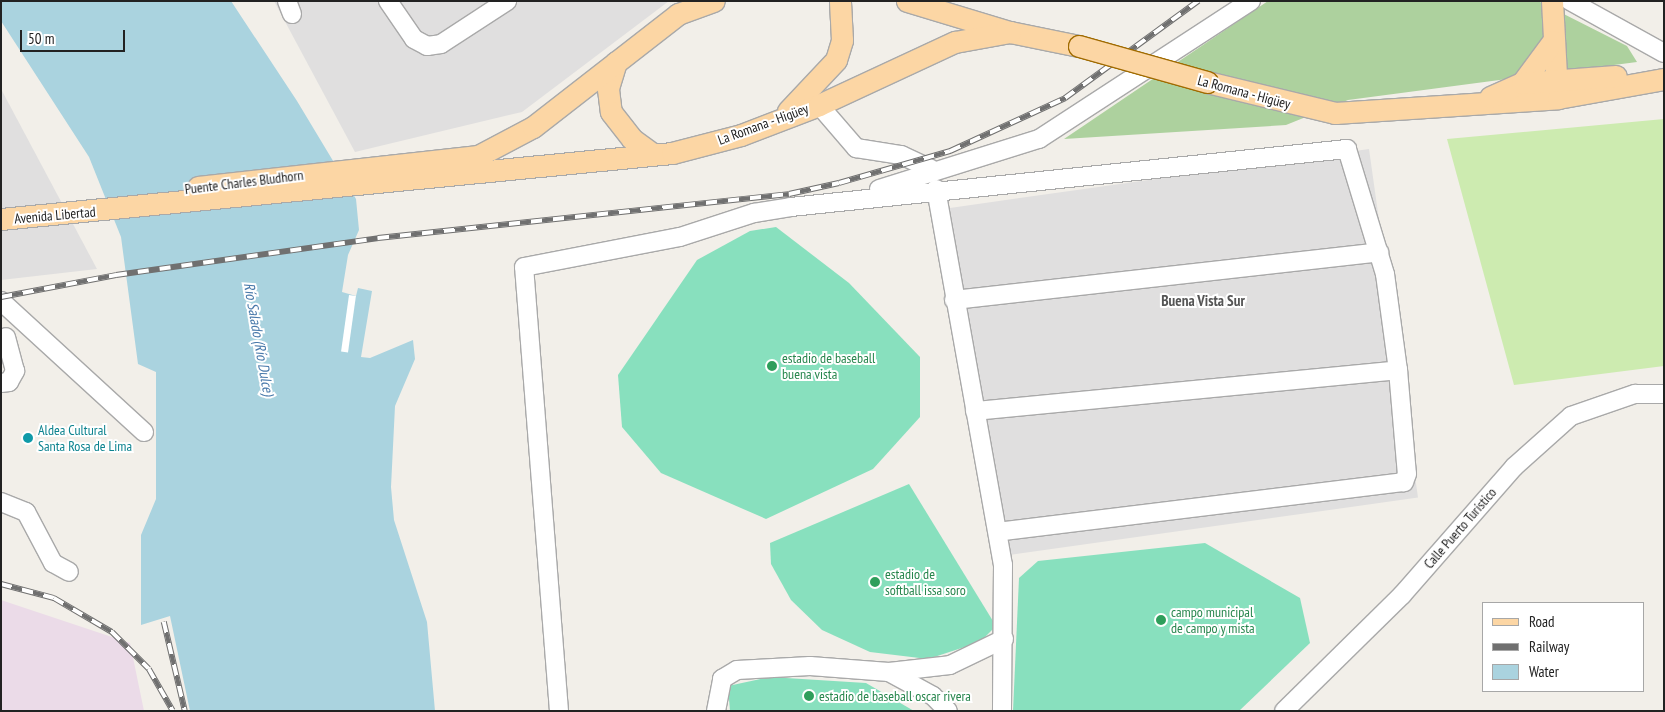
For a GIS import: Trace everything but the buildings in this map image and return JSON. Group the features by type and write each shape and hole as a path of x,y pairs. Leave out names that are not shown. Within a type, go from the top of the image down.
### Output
{"main road":[{"path":"384,174 478,156 533,127 678,14 714,1"},
{"path":"784,115 836,60 842,40 840,1"},
{"name":"La Romana - Higüey","path":"907,1 1010,32 1079,46 1207,82 1335,113 1483,100 1664,74"},
{"path":"1552,1 1557,88"},
{"name":"La Romana - Higüey","path":"384,174 653,154 741,135 784,115 819,105 955,42 1010,32"},
{"path":"1522,83 1553,41"},
{"path":"616,62 608,89 611,112 632,139 653,154"},
{"name":"La Romana - Higüey","path":"1483,100 1522,83 1557,88 1664,79"},
{"name":"Puente Charles Bludhorn","path":"106,204 384,174"},
{"name":"Avenida Libertad","path":"1,207 106,204"},
{"name":"Avenida Libertad","path":"1,220 106,204"}],"street":[{"path":"388,1 414,40 427,46 441,44 507,1"},
{"path":"855,198 931,170 1039,139 1251,1"},
{"path":"1570,1 1664,53"},
{"path":"819,105 856,148 901,155 931,170"},
{"path":"559,711 524,267 680,237 754,213 855,198 1342,147 1349,152 1379,252 1398,370 1407,474 1398,485 998,532"},
{"path":"936,189 954,300 998,532 1006,589 1002,711"},
{"path":"954,300 1379,252"},
{"path":"1,301 144,432"},
{"path":"1,383 9,382 15,371 4,338 24,324"},
{"path":"975,411 1398,370"},
{"name":"Calle Puerto Turístico","path":"1284,711 1402,595 1514,467 1571,416 1635,394 1664,394"},
{"path":"1,502 26,512 53,564 68,572"},
{"path":"716,711 722,679 737,670 810,666 889,672 950,665 1004,639"},
{"path":"889,672 934,696 948,711"}],"shaded area":[{"path":"274,1 669,1 522,112 355,152"},
{"path":"1,89 97,269 1,280"},
{"path":"1369,149 1418,498 997,557 948,208"},
{"path":"1,600 130,643 144,711 1,711"}],"green space":[{"path":"1268,1 1538,1 1627,46 1637,62 1348,100 1286,125 1064,139"},
{"path":"1664,119 1664,366 1514,385 1447,139"},
{"name":"estadio de baseball buena vista","path":"776,227 849,283 920,357 920,417 873,469 766,519 661,473 622,427 618,375 697,260 750,231"},
{"name":"estadio de softball issa soro","path":"909,484 996,626 980,642 928,659 870,652 822,630 791,600 771,564 770,543"},
{"name":"campo municipal de campo y mista","path":"1205,543 1300,598 1310,643 1239,711 1013,711 1019,578 1038,561"},
{"name":"estadio de baseball oscar rivera","path":"770,677 866,683 914,711 730,711 728,686"}],"water":[{"name":"Río Salado (Río Dulce)","path":"1,1 231,1 297,101 356,199 359,230 348,255 342,292 356,296 358,288 372,291 361,357 370,358 413,340 415,359 395,406 391,487 394,520 427,622 435,711 190,711 170,616 141,625 141,535 156,499 156,372 138,364 121,237 89,157 1,21"}],"pier":[{"path":"349,295 356,296 348,352 341,351"}],"railway":[{"path":"1,297 116,275 378,238 789,194 839,183 950,151 1065,98 1198,1"},
{"path":"1,584 54,598 112,632 149,669 173,711"},
{"path":"164,622 185,711"}],"place":[{"name":"estadio de baseball buena vista","path":"772,366"},
{"name":"Aldea Cultural Santa Rosa de Lima","path":"28,438"},
{"name":"estadio de softball issa soro","path":"875,582"},
{"name":"campo municipal de campo y mista","path":"1161,620"},
{"name":"estadio de baseball oscar rivera","path":"809,696"}],"district":[{"name":"Buena Vista Sur","path":"1203,301"}]}
